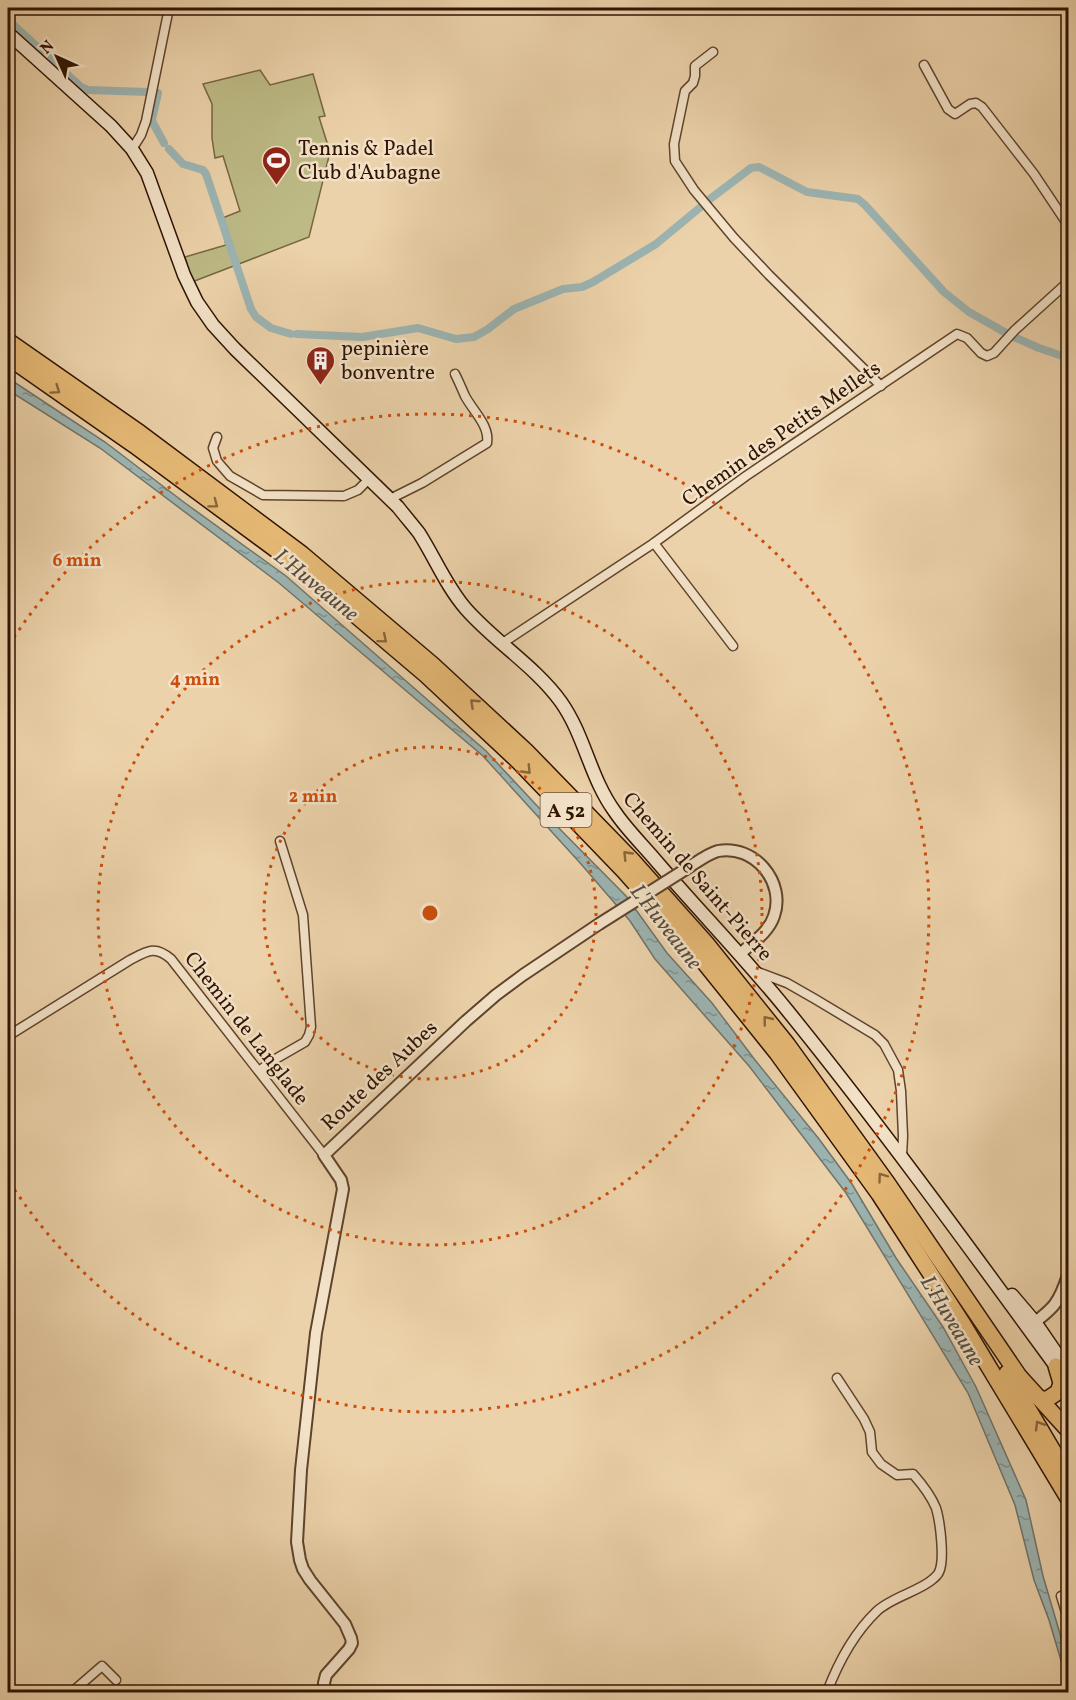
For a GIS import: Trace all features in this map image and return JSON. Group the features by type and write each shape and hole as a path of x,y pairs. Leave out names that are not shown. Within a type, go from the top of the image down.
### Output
{"highway":[{"name":"A 52","path":"8,341 140,433 302,555 433,665 526,751 632,860 706,943 786,1044 888,1184 1032,1414 1068,1476"},
{"name":"A 52","path":"8,357 134,445 294,563 426,675 518,761 624,871 679,933 777,1053 879,1194 999,1383 1068,1498"},
{"path":"915,1225 1019,1376 1068,1430"},
{"path":"1039,1398 1046,1400 1058,1392 1062,1369"},
{"path":"999,1383 1068,1512"}],"main road":[{"name":"Chemin de Saint-Pierre","path":"8,35 111,126 132,149 147,173 184,274 197,302 213,325 390,500 419,534 463,605 561,702 580,737 595,778 615,812 667,874 740,954 848,1086 1031,1325 1062,1369 1068,1383"}],"street":[{"path":"132,149 146,121 169,8"},
{"path":"713,52 695,66 693,83 685,91 674,144 675,161 694,190 734,238 881,386"},
{"path":"924,65 948,109 955,114 970,104 976,103 982,107 1034,174 1068,225"},
{"name":"Chemin des Petits Mellets","path":"501,644 654,543 746,476 957,334 967,338 981,353 987,356 994,353 1015,330 1068,282"},
{"path":"390,500 487,443 488,435 455,374"},
{"path":"217,437 213,448 217,461 230,476 263,495 344,496 358,490 369,479"},
{"path":"654,543 733,646"},
{"path":"259,1071 305,1042 311,1026 303,915 280,841"},
{"name":"Route des Aubes","path":"325,1692 326,1675 352,1643 345,1624 303,1569 297,1542 301,1470 316,1333 343,1189 341,1180 324,1155 496,995 599,924 717,851 738,851 757,860 771,878 777,894 774,916 765,932 740,954"},
{"name":"Chemin de Langlade","path":"8,1036 130,960 149,951 157,950 165,953 324,1155"},
{"path":"754,971 787,983 875,1035 884,1044 898,1070 900,1081 902,1158"},
{"path":"1031,1325 1053,1309 1062,1294 1068,1275"},
{"path":"827,1692 836,1667 857,1635 878,1610 931,1581 940,1571 941,1553 941,1528 935,1506 913,1474 897,1475 881,1464 872,1452 870,1432 864,1419 837,1378"},
{"path":"1061,1596 1068,1619"},
{"path":"72,1692 102,1666 116,1680"}],"shaded area":[{"name":"Tennis & Padel Club d'Aubagne","path":"260,70 270,85 313,74 325,116 319,117 330,152 309,237 192,282 185,257 226,245 220,219 240,211 223,156 215,158 212,138 212,104 203,84"}],"water":[{"path":"8,378 105,442 286,576 486,751 626,896 667,953 712,1003 819,1139 852,1184 896,1258 943,1327 976,1387 1026,1500 1043,1576 1068,1661 1068,1684 1049,1620 1034,1580 1015,1505 968,1393 846,1193 749,1066 655,959 630,921 483,756 279,583 100,448 8,390"}],"waterway":[{"path":"8,20 81,87 88,90 148,92"},
{"path":"158,93 152,119 164,143"},
{"path":"169,149 183,164 203,170 206,174 251,309 256,317 271,328 291,334"},
{"path":"706,202 751,168 759,167 807,192 858,199 944,292 969,312 1008,334"},
{"path":"297,334 362,337 418,328 456,339 474,337 514,309 563,289 582,287 593,282 656,244 703,205"},
{"path":"1014,337 1068,358"}],"place":[{"name":"Tennis & Padel Club d'Aubagne","path":"277,186"},
{"name":"pepinière bonventre","path":"320,386"}],"water label":[{"name":"L'Huveaune","path":"317,584"},
{"name":"L'Huveaune","path":"667,926"},
{"name":"L'Huveaune","path":"953,1320"}]}
